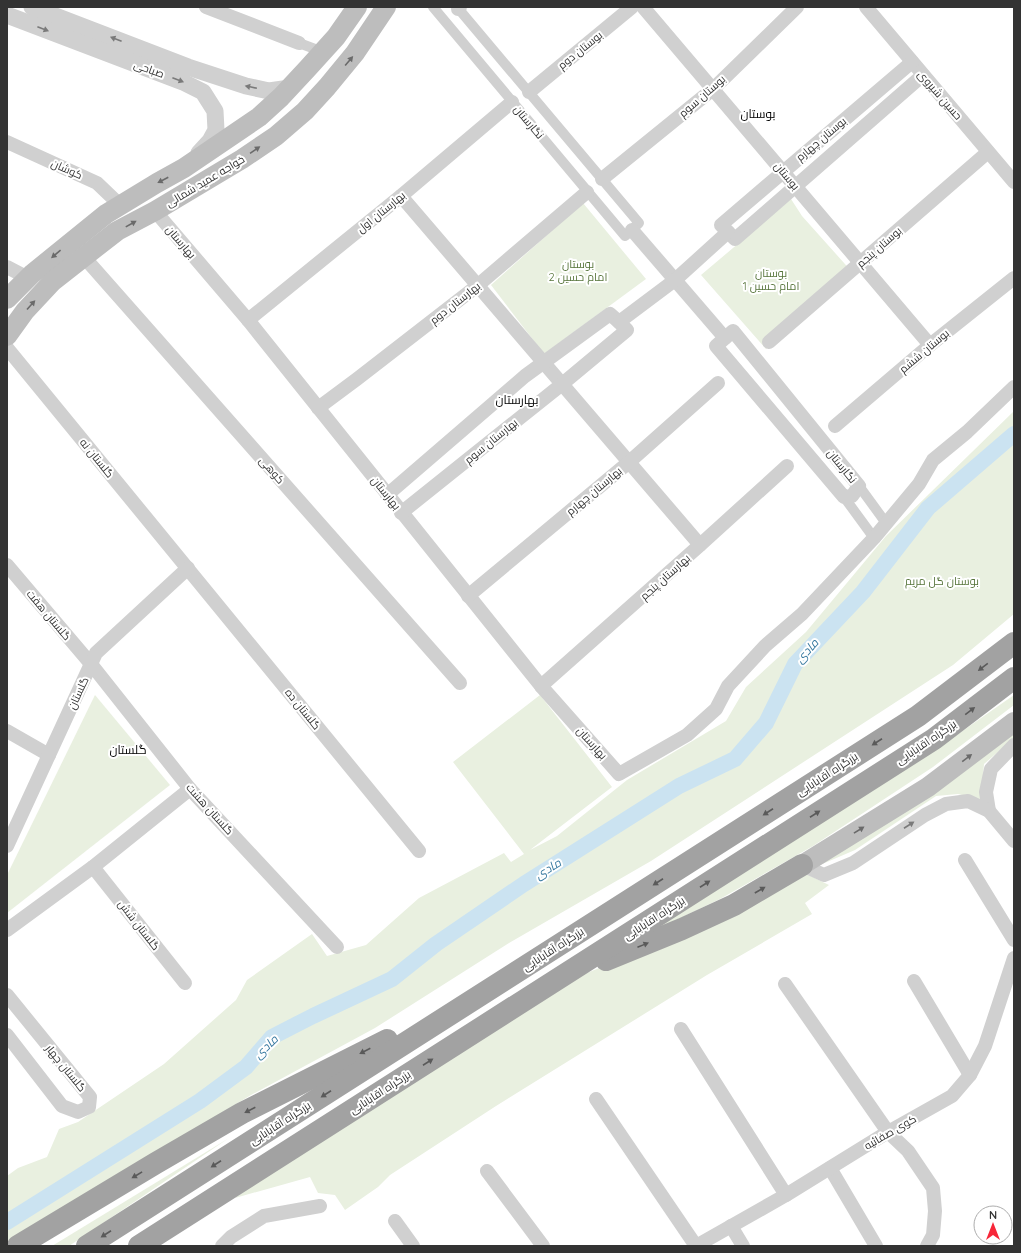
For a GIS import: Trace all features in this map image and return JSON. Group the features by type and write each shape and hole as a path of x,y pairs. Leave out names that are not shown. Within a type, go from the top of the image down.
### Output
{"highway":[{"name":"بزرگراه آقابابایی","path":"87,1246 918,716 1014,643"},
{"name":"بزرگراه اقابابایی","path":"288,1150 934,739 1014,678"},
{"path":"554,981 682,929 727,908 802,866"},
{"path":"18,1246 242,1113 500,982"},
{"path":"139,1246 288,1150"},
{"path":"164,1246 288,1150"}],"main road":[{"name":"خواجه عمید شمالی","path":"7,299 28,278 106,214 184,168 259,117 290,88 336,37 357,7"},
{"name":"خواجه عمید شمالی","path":"8,336 25,311 53,281 117,231 155,211 242,159 276,136 304,112 355,53 386,7"},
{"path":"802,866 928,787 1014,722"}],"street":[{"name":"صباحی","path":"32,7 136,56 203,92 215,111 216,130 210,141 184,168"},
{"path":"206,7 322,52"},
{"name":"نگارستان","path":"433,7 587,192 674,280 725,338"},
{"name":"بوستان دوم","path":"529,92 632,7"},
{"name":"بوستان","path":"643,7 930,345"},
{"name":"بوستان سوم","path":"602,179 713,89 797,7"},
{"name":"حسین شیروی","path":"866,7 1014,182"},
{"path":"458,8 639,223 628,233"},
{"name":"صباحی","path":"7,15 136,56 188,67 246,86 269,91 290,88"},
{"name":"بوستان چهارم","path":"912,62 782,171 721,225 735,239 923,75"},
{"name":"بهارستان اول","path":"248,320 401,196 512,102"},
{"name":"کوشان","path":"7,142 97,183 120,205"},
{"name":"بوستان پنجم","path":"769,342 988,152"},
{"name":"بهارستان دوم","path":"318,408 477,286 587,192"},
{"path":"401,196 700,545"},
{"name":"بهارستان","path":"155,211 248,320 541,686 619,774 686,734 716,709 728,686 765,646 802,614 874,538"},
{"path":"387,495 525,376 610,314 620,322 674,280 728,232"},
{"name":"کوهی","path":"84,257 460,683"},
{"path":"7,267 28,278"},
{"name":"بوستان ششم","path":"835,426 930,345 1014,278"},
{"name":"بهارستان سوم","path":"401,513 627,330 620,322"},
{"name":"نگارستان","path":"733,331 859,486 852,496 844,498 716,346 733,331"},
{"name":"گلستان نه","path":"8,336 188,568"},
{"name":"بهارستان چهارم","path":"468,596 628,462 718,383"},
{"path":"844,498 874,538 919,484 933,460 967,432 1014,386"},
{"name":"بهارستان پنجم","path":"541,686 700,545 786,466"},
{"path":"859,486 886,523"},
{"name":"گلستان هفت","path":"7,566 91,664"},
{"name":"گلستان","path":"7,846 96,653 188,568"},
{"name":"گلستان ده","path":"188,568 419,851"},
{"name":"گلستان هشت","path":"91,664 190,789 337,947"},
{"path":"7,731 49,754"},
{"path":"989,811 986,792 991,769 1014,746"},
{"path":"7,930 93,867 190,789"},
{"path":"802,866 824,875 853,863 925,815 946,804 968,801 989,811 1014,841"},
{"path":"965,860 1014,940"},
{"name":"گلستان شش","path":"93,867 185,983"},
{"name":"کوی صفائیه","path":"696,1246 786,1195 888,1132 952,1096 970,1075 985,1046 1014,958"},
{"path":"914,981 970,1075"},
{"path":"785,984 888,1132 908,1151 933,1188 935,1211 933,1236 927,1246"},
{"name":"گلستان چهار","path":"7,995 90,1097 89,1107 78,1112 62,1106 7,1035"},
{"path":"681,1029 786,1195"},
{"path":"596,1099 696,1246"},
{"path":"830,1168 873,1245"},
{"path":"487,1171 543,1246"},
{"path":"222,1246 231,1237 264,1216 320,1206"},
{"path":"395,1221 413,1246"},
{"path":"731,1226 743,1246"}],"green space":[{"name":"بوستان امام حسین 1","path":"791,199 802,216 853,273 766,349 701,275"},
{"name":"بوستان امام حسین 2","path":"583,203 646,279 544,354 491,285"},
{"name":"بوستان گل مریم","path":"1014,411 1014,614 953,665 651,861 509,943 375,1028 251,1095 7,1243 7,1176 18,1168 47,1157 59,1129 78,1122 164,1064 236,1000 247,980 312,934 327,956 366,945 419,898 504,853 511,862 524,854 453,762 540,695 612,787 530,850 557,836 627,780 726,721 746,687 806,632 886,536"},
{"path":"95,695 170,785 7,913 7,875"},
{"path":"1014,695 1014,705 933,767 813,846 720,899 647,934 941,746"},
{"path":"1014,726 1014,738 984,764 981,800 958,794 936,796 855,850 820,865"},
{"path":"802,872 829,885 805,903 812,914 707,975 496,1106 390,1175 378,1187 345,1210 335,1195 318,1193 310,1177 235,1198 326,1133 574,978 650,948"},
{"path":"229,1138 69,1246 52,1246"}],"waterway":[{"name":"مادی","path":"7,1222 200,1101 246,1067 272,1037 392,979 436,944 524,884 679,786 735,759 766,723 795,664 863,592 928,508 1014,434"}],"district":[{"name":"بوستان","path":"758,114"},
{"name":"بهارستان","path":"517,400"},
{"name":"گلستان","path":"128,750"}]}
